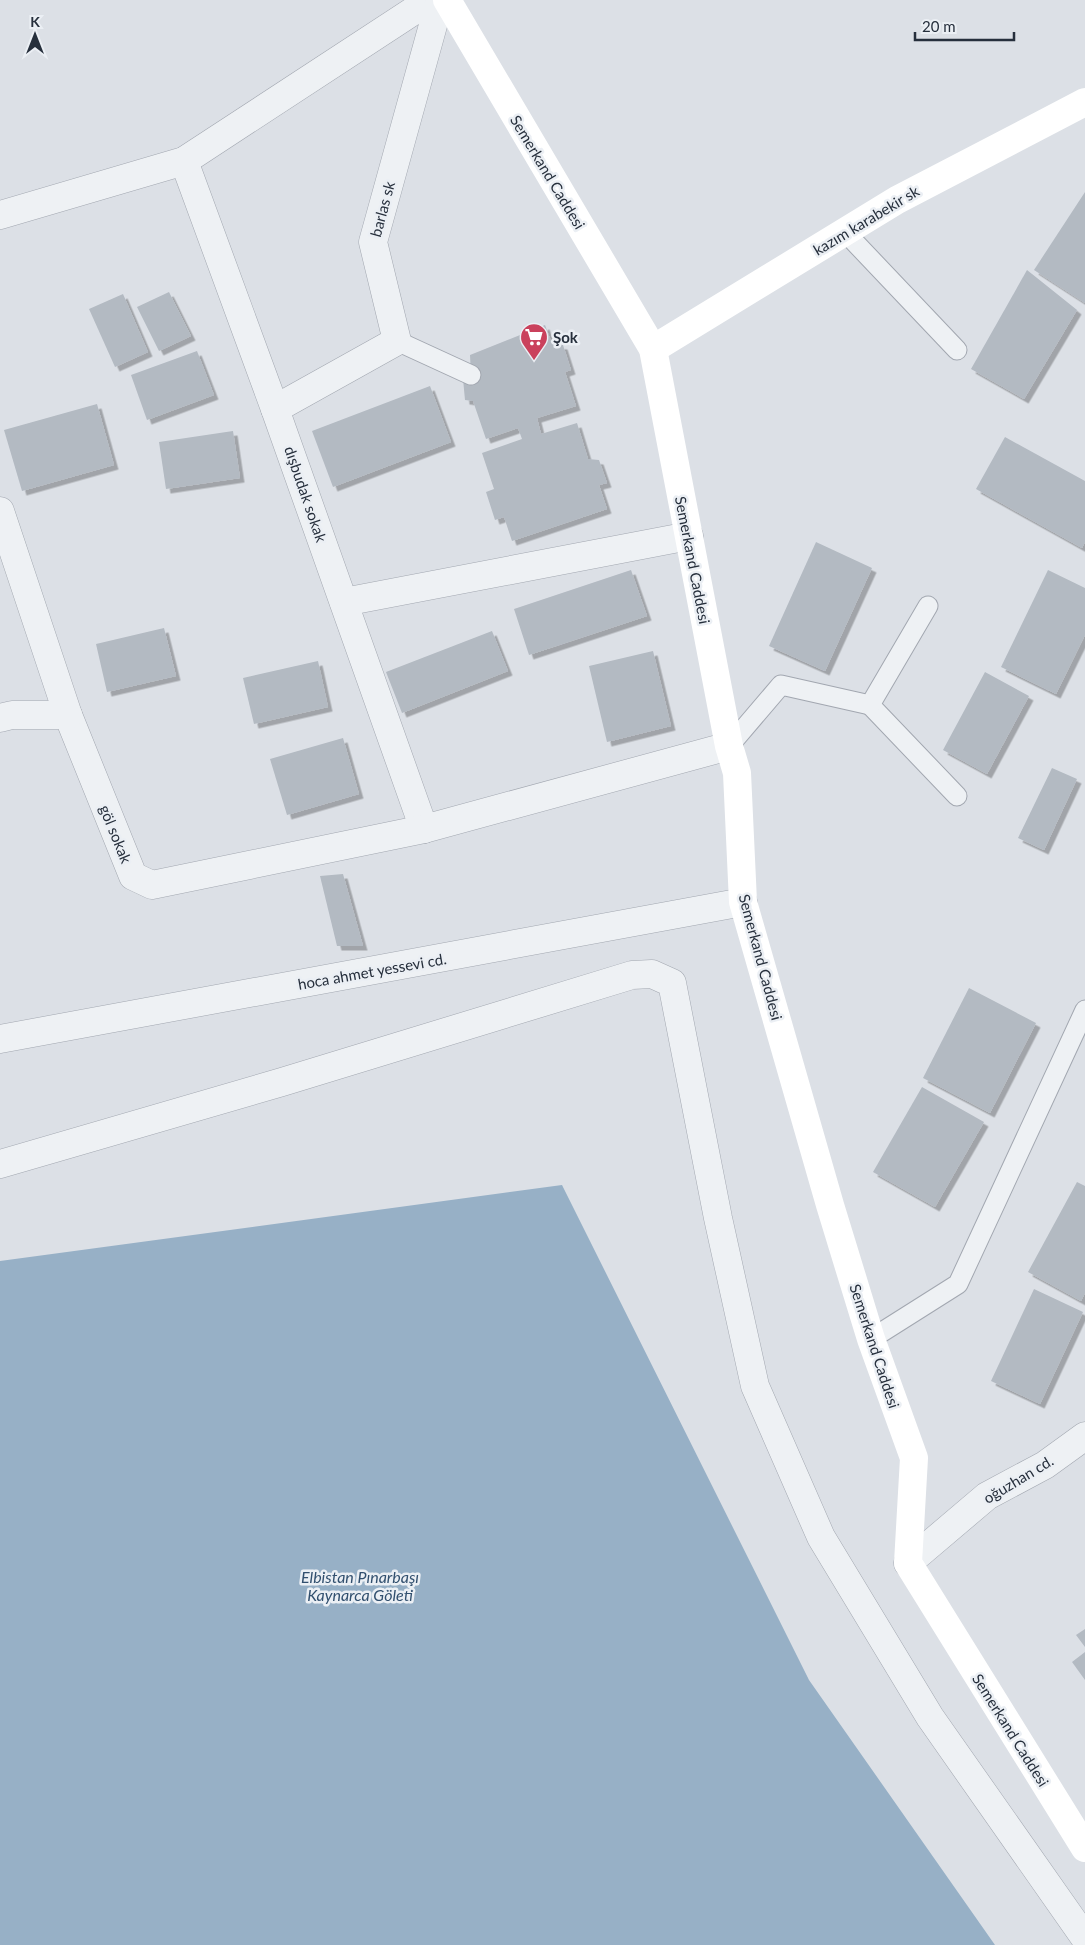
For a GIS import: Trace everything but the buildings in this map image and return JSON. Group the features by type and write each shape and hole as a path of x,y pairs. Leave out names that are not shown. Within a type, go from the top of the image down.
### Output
{"street":[{"path":"0,215 184,161 430,0"},
{"name":"barlas sk","path":"397,341 373,242 440,0"},
{"name":"Semerkand Caddesi","path":"447,0 653,349 729,746 737,773 743,902 830,1205 872,1339 914,1458 908,1563 1085,1848"},
{"name":"kazım karabekir sk","path":"653,349 897,200 1085,102"},
{"name":"dışbudak sokak","path":"184,161 275,409 424,829"},
{"path":"275,409 397,341"},
{"name":"göl sokak","path":"0,510 68,715 133,876 152,885 424,829 729,746"},
{"path":"344,602 689,536"},
{"path":"0,718 12,715 68,715"},
{"name":"hoca ahmet yessevi cd.","path":"0,1039 743,902"},
{"path":"0,1164 282,1082 632,976 652,974 672,983 718,1218 754,1386 821,1537 930,1717 1085,1938"},
{"name":"oğuzhan cd.","path":"908,1563 987,1496 1045,1465 1085,1436"}],"lane":[{"path":"845,232 957,350"},
{"path":"397,341 471,376"},
{"path":"870,706 928,606"},
{"path":"729,746 781,684 870,706 957,796"},
{"path":"872,1339 958,1284 1085,1010"}],"water":[{"name":"Elbistan Pınarbaşı Kaynarca Göleti","path":"562,1185 809,1680 995,1945 0,1945 0,1261"}],"place":[{"name":"Şok","path":"534,361"}]}
